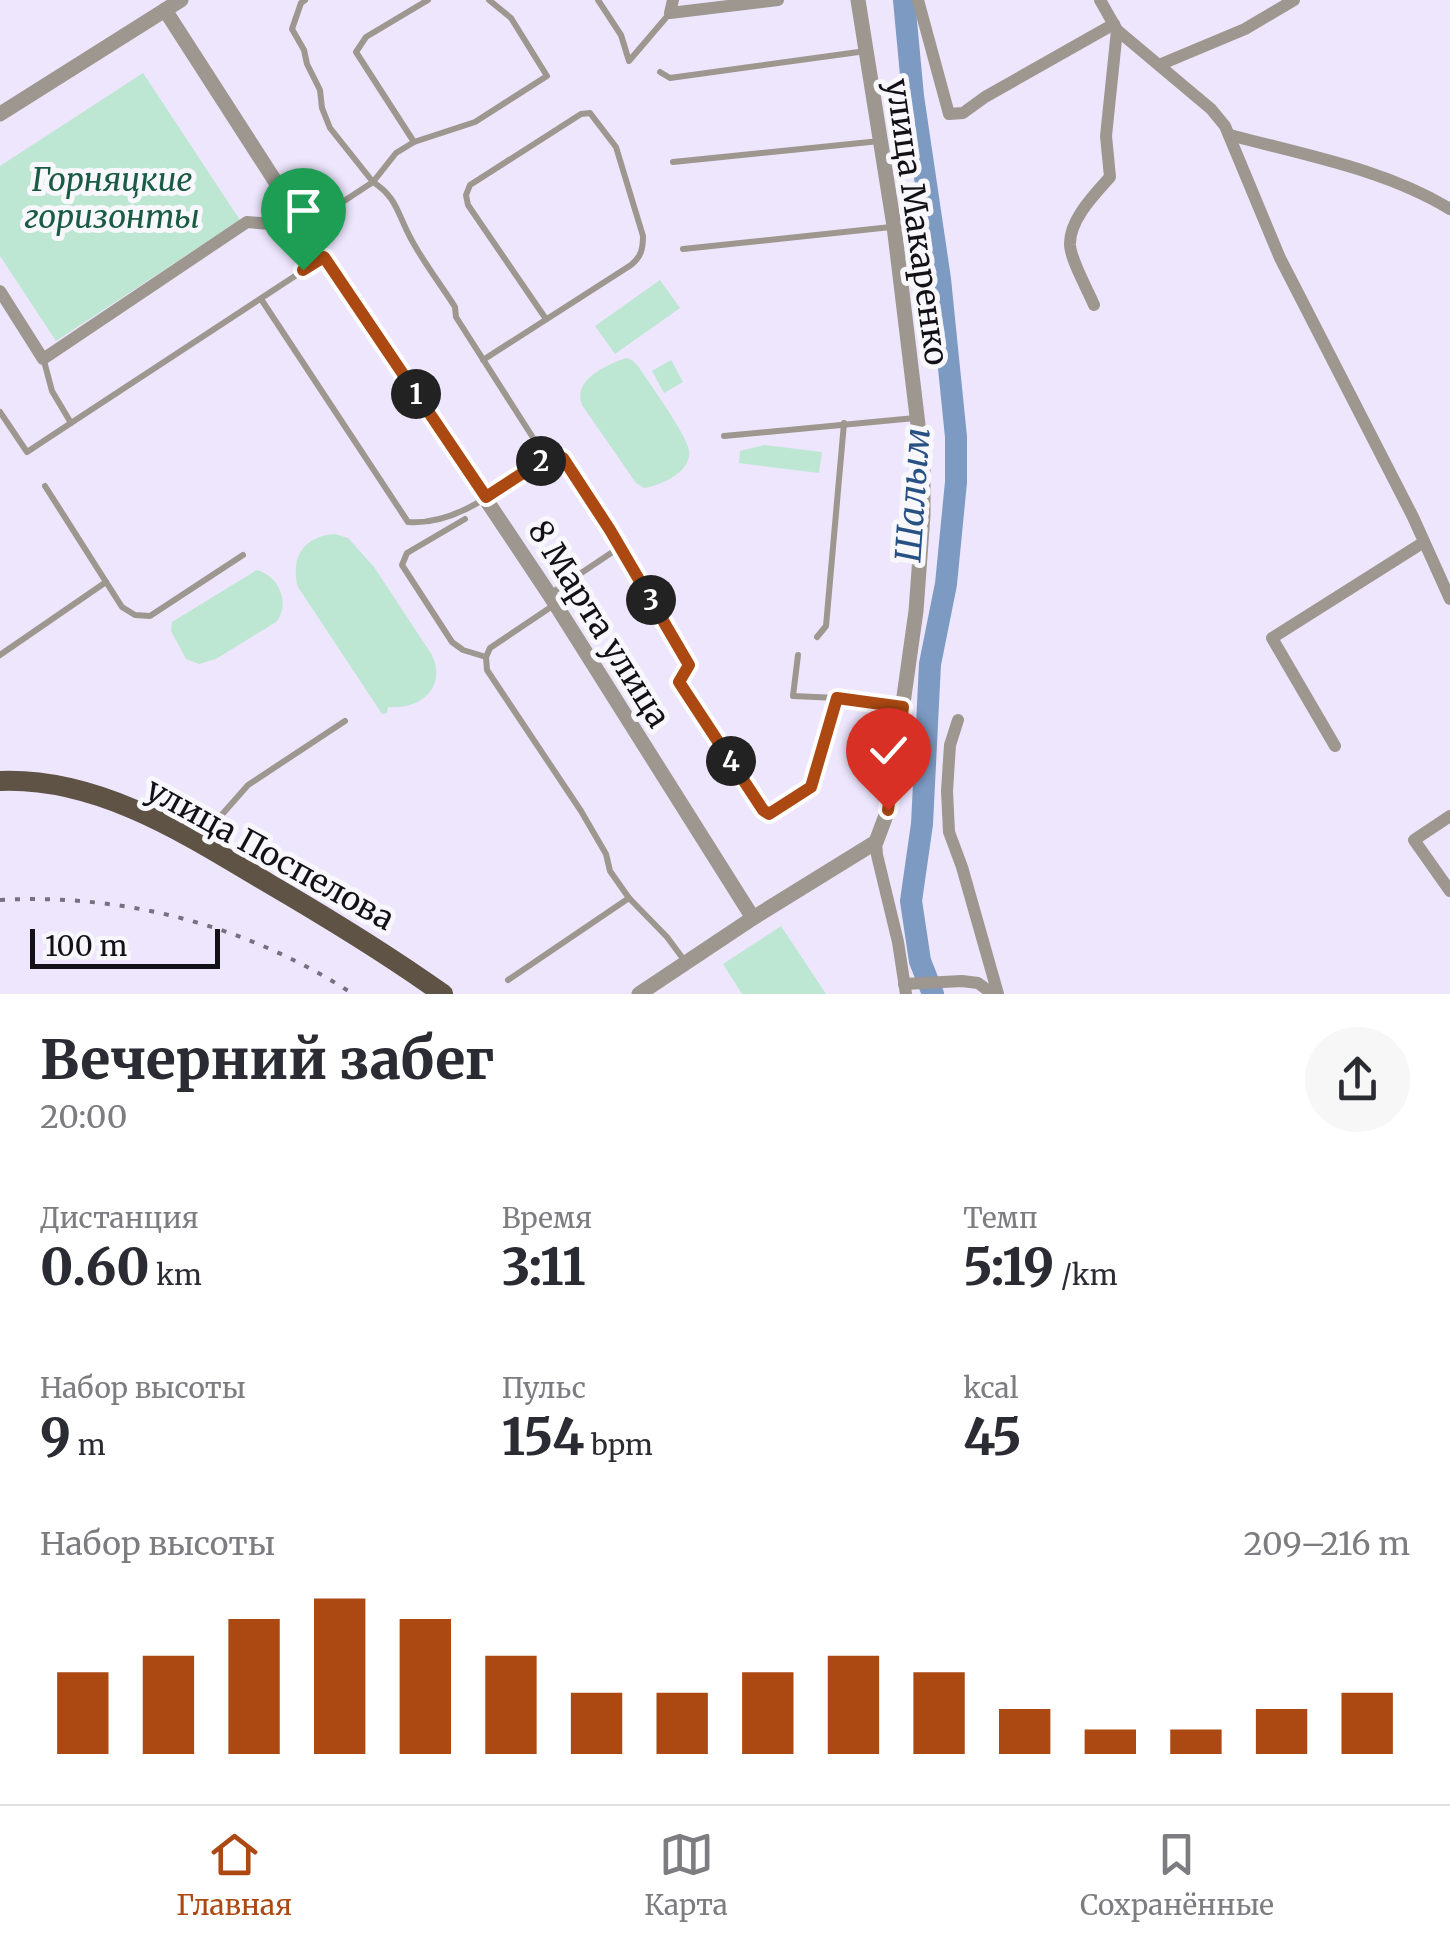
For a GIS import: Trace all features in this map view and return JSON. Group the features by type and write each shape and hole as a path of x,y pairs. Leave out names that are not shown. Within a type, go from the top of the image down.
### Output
{"main road":[{"name":"улица Поспелова","path":"0,781 43,782 94,794 134,810 205,845 391,957 443,994"}],"street":[{"path":"0,114 163,5 181,0"},
{"path":"672,7 778,0"},
{"name":"улица Макаренко","path":"858,0 894,226 923,466 924,515 916,611 888,810 876,842"},
{"path":"918,0 949,114 963,113 985,96 1116,27"},
{"path":"1100,0 1116,27 1211,109 1227,130 1280,258 1450,599"},
{"path":"1158,65 1245,28 1294,0"},
{"name":"8 Марта улица","path":"163,5 324,257 552,599 753,918"},
{"path":"1094,306 1070,248 1072,229 1110,177 1106,136 1116,27"},
{"path":"1227,130 1362,170 1450,209"},
{"path":"0,291 43,360 247,222 305,227"},
{"path":"1335,746 1272,638 1424,542"},
{"path":"958,720 950,745 949,832 962,866 995,994"},
{"path":"1450,816 1414,840 1450,891"},
{"path":"638,994 876,842 905,989 946,981 978,983 995,994"}],"lane":[{"path":"305,0 300,3 292,29 320,90 330,128 372,182 388,192 408,233 455,306 456,317 546,458"},
{"path":"414,142 356,52 366,37 428,0"},
{"path":"305,227 372,182 396,153 414,142 475,122 547,76 512,18 488,0"},
{"path":"598,0 620,35 629,61 672,7"},
{"path":"660,72 670,78 866,50"},
{"path":"483,360 631,265 643,248 644,236 622,161 590,113 581,114 470,186 466,195 468,205 546,319"},
{"path":"673,162 880,141"},
{"path":"684,249 894,226"},
{"path":"0,412 28,452 324,257"},
{"path":"261,300 408,522 424,523 460,512 546,458 563,458 689,665 679,682 769,814 811,787 837,698"},
{"path":"43,360 52,391 71,423"},
{"path":"724,436 916,418"},
{"path":"816,637 826,626 844,423"},
{"path":"44,486 122,607 135,615 150,616 243,555"},
{"path":"465,519 406,552 402,565 452,642 486,657"},
{"path":"620,547 490,648 487,670 581,811 606,854 610,871 686,963"},
{"path":"0,655 106,582"},
{"path":"798,656 794,696 903,707"},
{"path":"205,845 218,819 248,785 344,721"},
{"path":"508,980 629,898"}],"green space":[{"name":"Горняцкие горизонты","path":"143,73 240,220 56,341 0,256 0,166"},
{"path":"660,280 680,308 615,354 595,326"},
{"path":"626,358 638,366 689,450 681,471 644,488 636,483 582,405 580,396 593,375"},
{"path":"671,360 683,382 664,393 652,371"},
{"path":"764,445 822,452 819,473 739,463 740,451"},
{"path":"335,534 348,538 374,567 432,655 436,677 433,687 420,701 388,707 387,713 382,714 298,587 296,566 302,550 315,539"},
{"path":"257,570 271,578 280,592 282,607 276,622 216,659 199,664 186,659 171,631 172,622"},
{"path":"781,926 826,994 742,994 723,964"}],"waterway":[{"name":"Шалым","path":"904,0 956,437 956,482 946,584 930,664 922,824 911,901 920,961 933,994"}],"railway":[{"path":"0,900 93,902 184,919 271,950 353,994"}],"route":[{"path":"303,270 324,257 486,497 546,458 563,458 689,665 679,682 763,810 769,814 811,787 837,698 903,707 888,810"}]}
